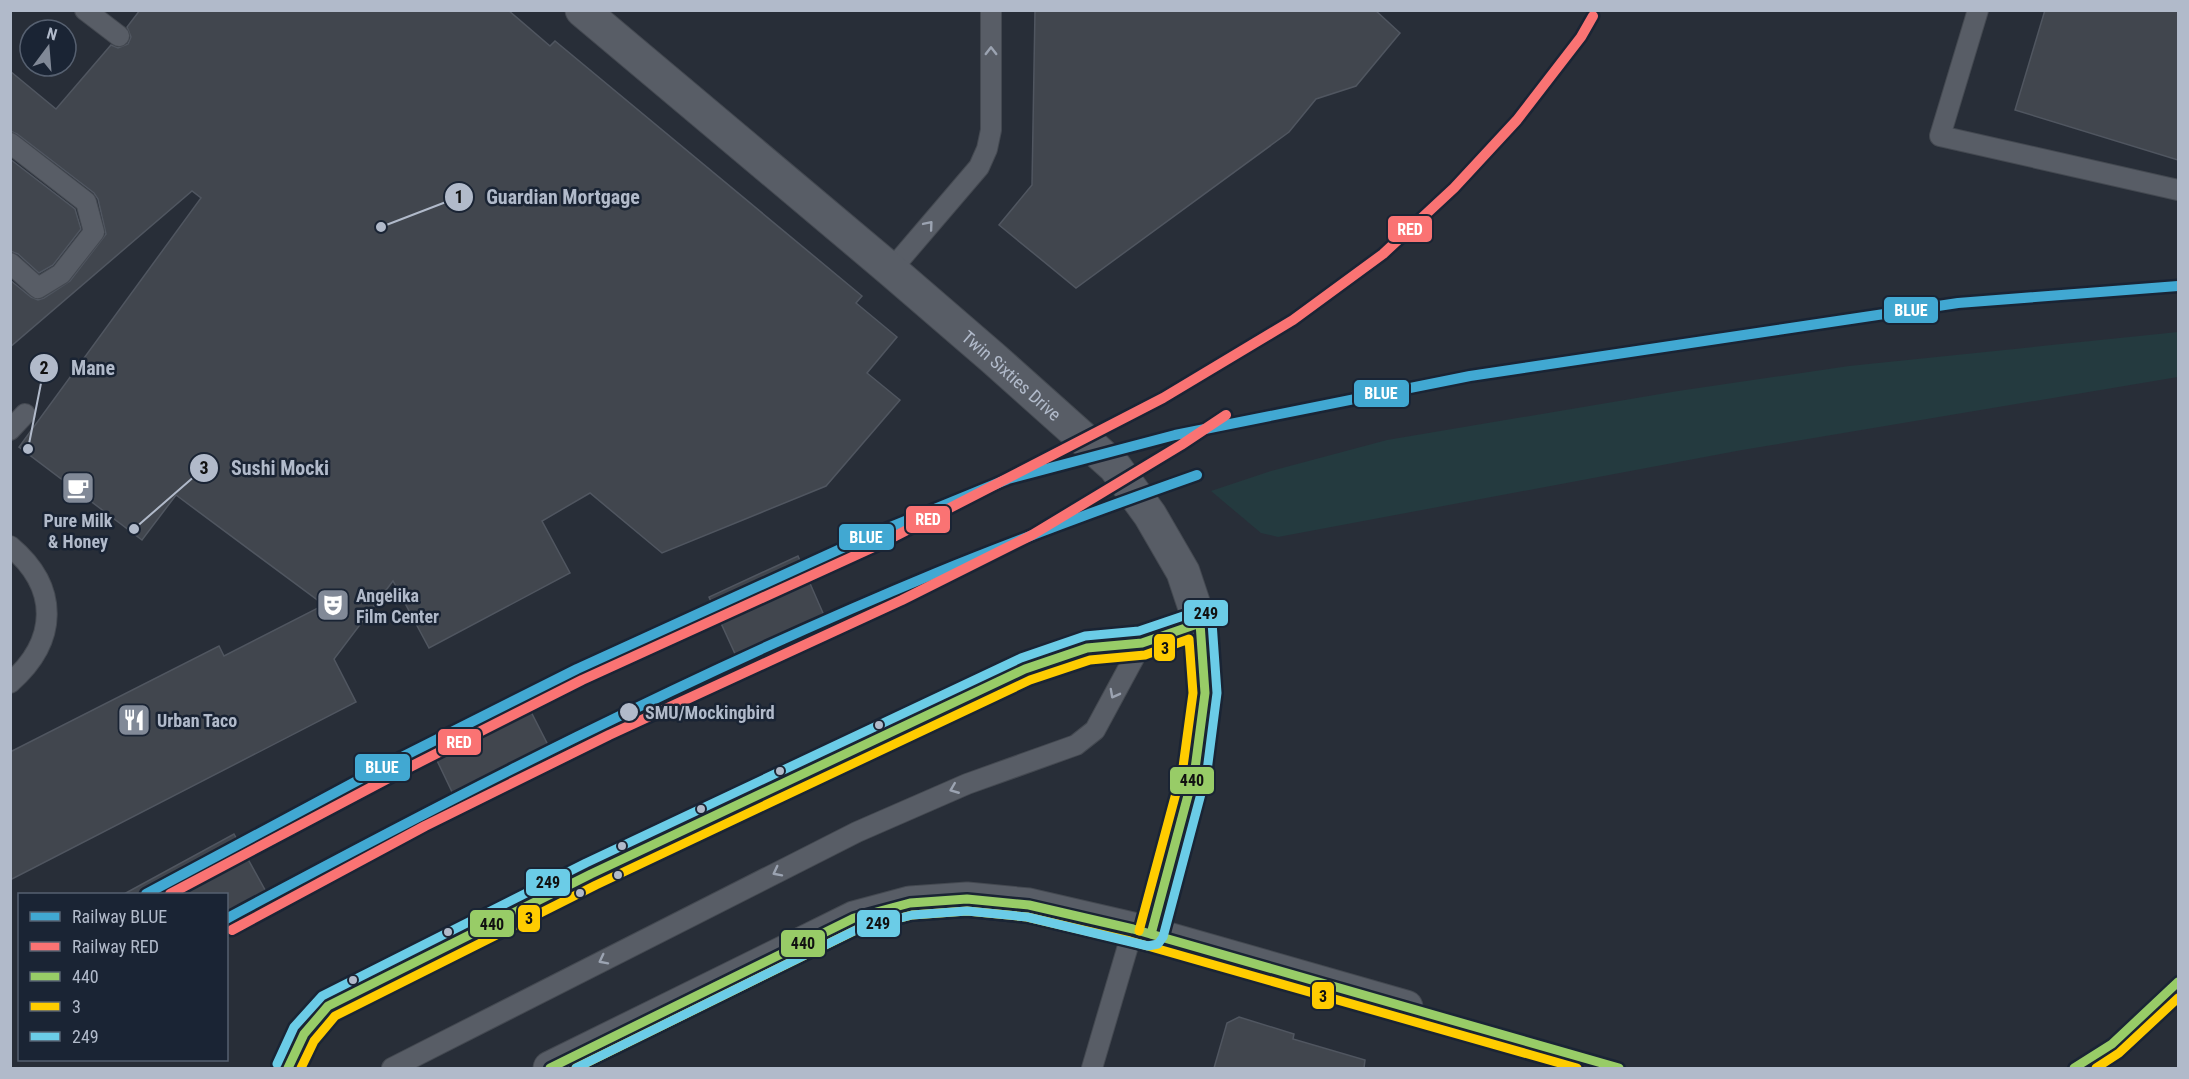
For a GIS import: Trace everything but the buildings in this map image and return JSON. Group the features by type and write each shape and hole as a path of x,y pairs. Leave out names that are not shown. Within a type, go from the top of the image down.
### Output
{"street":[{"name":"Twin Sixties Drive","path":"582,10 1006,370 1115,468 1150,515 1183,572 1200,623 1205,693 1195,769 1142,932"},
{"path":"550,1068 854,918 910,903 967,899 1029,905 1142,932 1406,1007"}],"lane":[{"path":"85,10 119,36"},
{"path":"891,270 979,166 987,149 992,130 991,10"},
{"path":"1978,10 1940,136 2178,190"},
{"path":"10,143 86,202 94,232 61,274 38,288 10,263"},
{"path":"10,430 25,414"},
{"path":"10,546 24,558 40,579 48,604 46,629 37,654 21,674 10,683"},
{"path":"288,1068 299,1041 313,1021 328,1006 552,894 1025,669 1088,648 1142,643 1200,623"},
{"path":"392,1068 857,832 967,784 1076,745 1095,730 1142,643"},
{"path":"1092,1068 1142,932"}],"green space":[{"path":"2178,332 2178,377 1742,450 1278,537 1261,533 1211,491 1271,471 1387,440 1678,391 1849,366"}],"rail line":[{"name":"RED","path":"172,893 400,772 582,680 876,546 1163,398 1293,320 1383,254 1454,188 1517,120 1581,37 1593,16"},
{"name":"BLUE","path":"148,893 394,761 577,669 871,535 1008,479 1175,435 1470,376 1958,303 2178,286"},
{"name":"RED","path":"232,930 425,826 609,735 902,600 1032,535 1181,445 1226,415"},
{"name":"BLUE","path":"228,918 488,781 755,652 968,560 1197,475"}],"transit line":[{"name":"249","path":"277,1064 294,1027 322,996 586,863 1021,658 1085,636 1139,631 1198,611 1209,615 1212,622 1217,693 1207,771 1163,937 1158,944 1148,946 1027,917 967,911 912,915 858,929 576,1068"},
{"name":"440","path":"1151,934 1195,769 1205,693 1200,623"},
{"name":"440","path":"288,1068 304,1034 328,1006 591,874 1025,669 1087,648 1142,643 1200,623"},
{"name":"3","path":"301,1068 314,1041 335,1016 596,885 1030,680 1090,660 1145,655 1189,639 1193,693 1183,767 1139,931"},
{"name":"440","path":"550,1068 854,918 910,903 967,899 1029,905 1133,929 1619,1068"},
{"name":"3","path":"576,1068 858,929 912,915 967,911 1027,917 1130,941 1577,1068"},
{"name":"440","path":"2074,1068 2112,1044 2178,982"},
{"name":"3","path":"2096,1068 2119,1053 2178,998"}],"place":[{"name":"Guardian Mortgage","path":"381,227"},
{"name":"Mane","path":"28,449"},
{"name":"Pure Milk & Honey","path":"78,488"},
{"name":"Sushi Mocki","path":"134,529"},
{"name":"Angelika Film Center","path":"333,605"},
{"name":"SMU/Mockingbird","path":"629,712"},
{"name":"Urban Taco","path":"134,720"}]}
